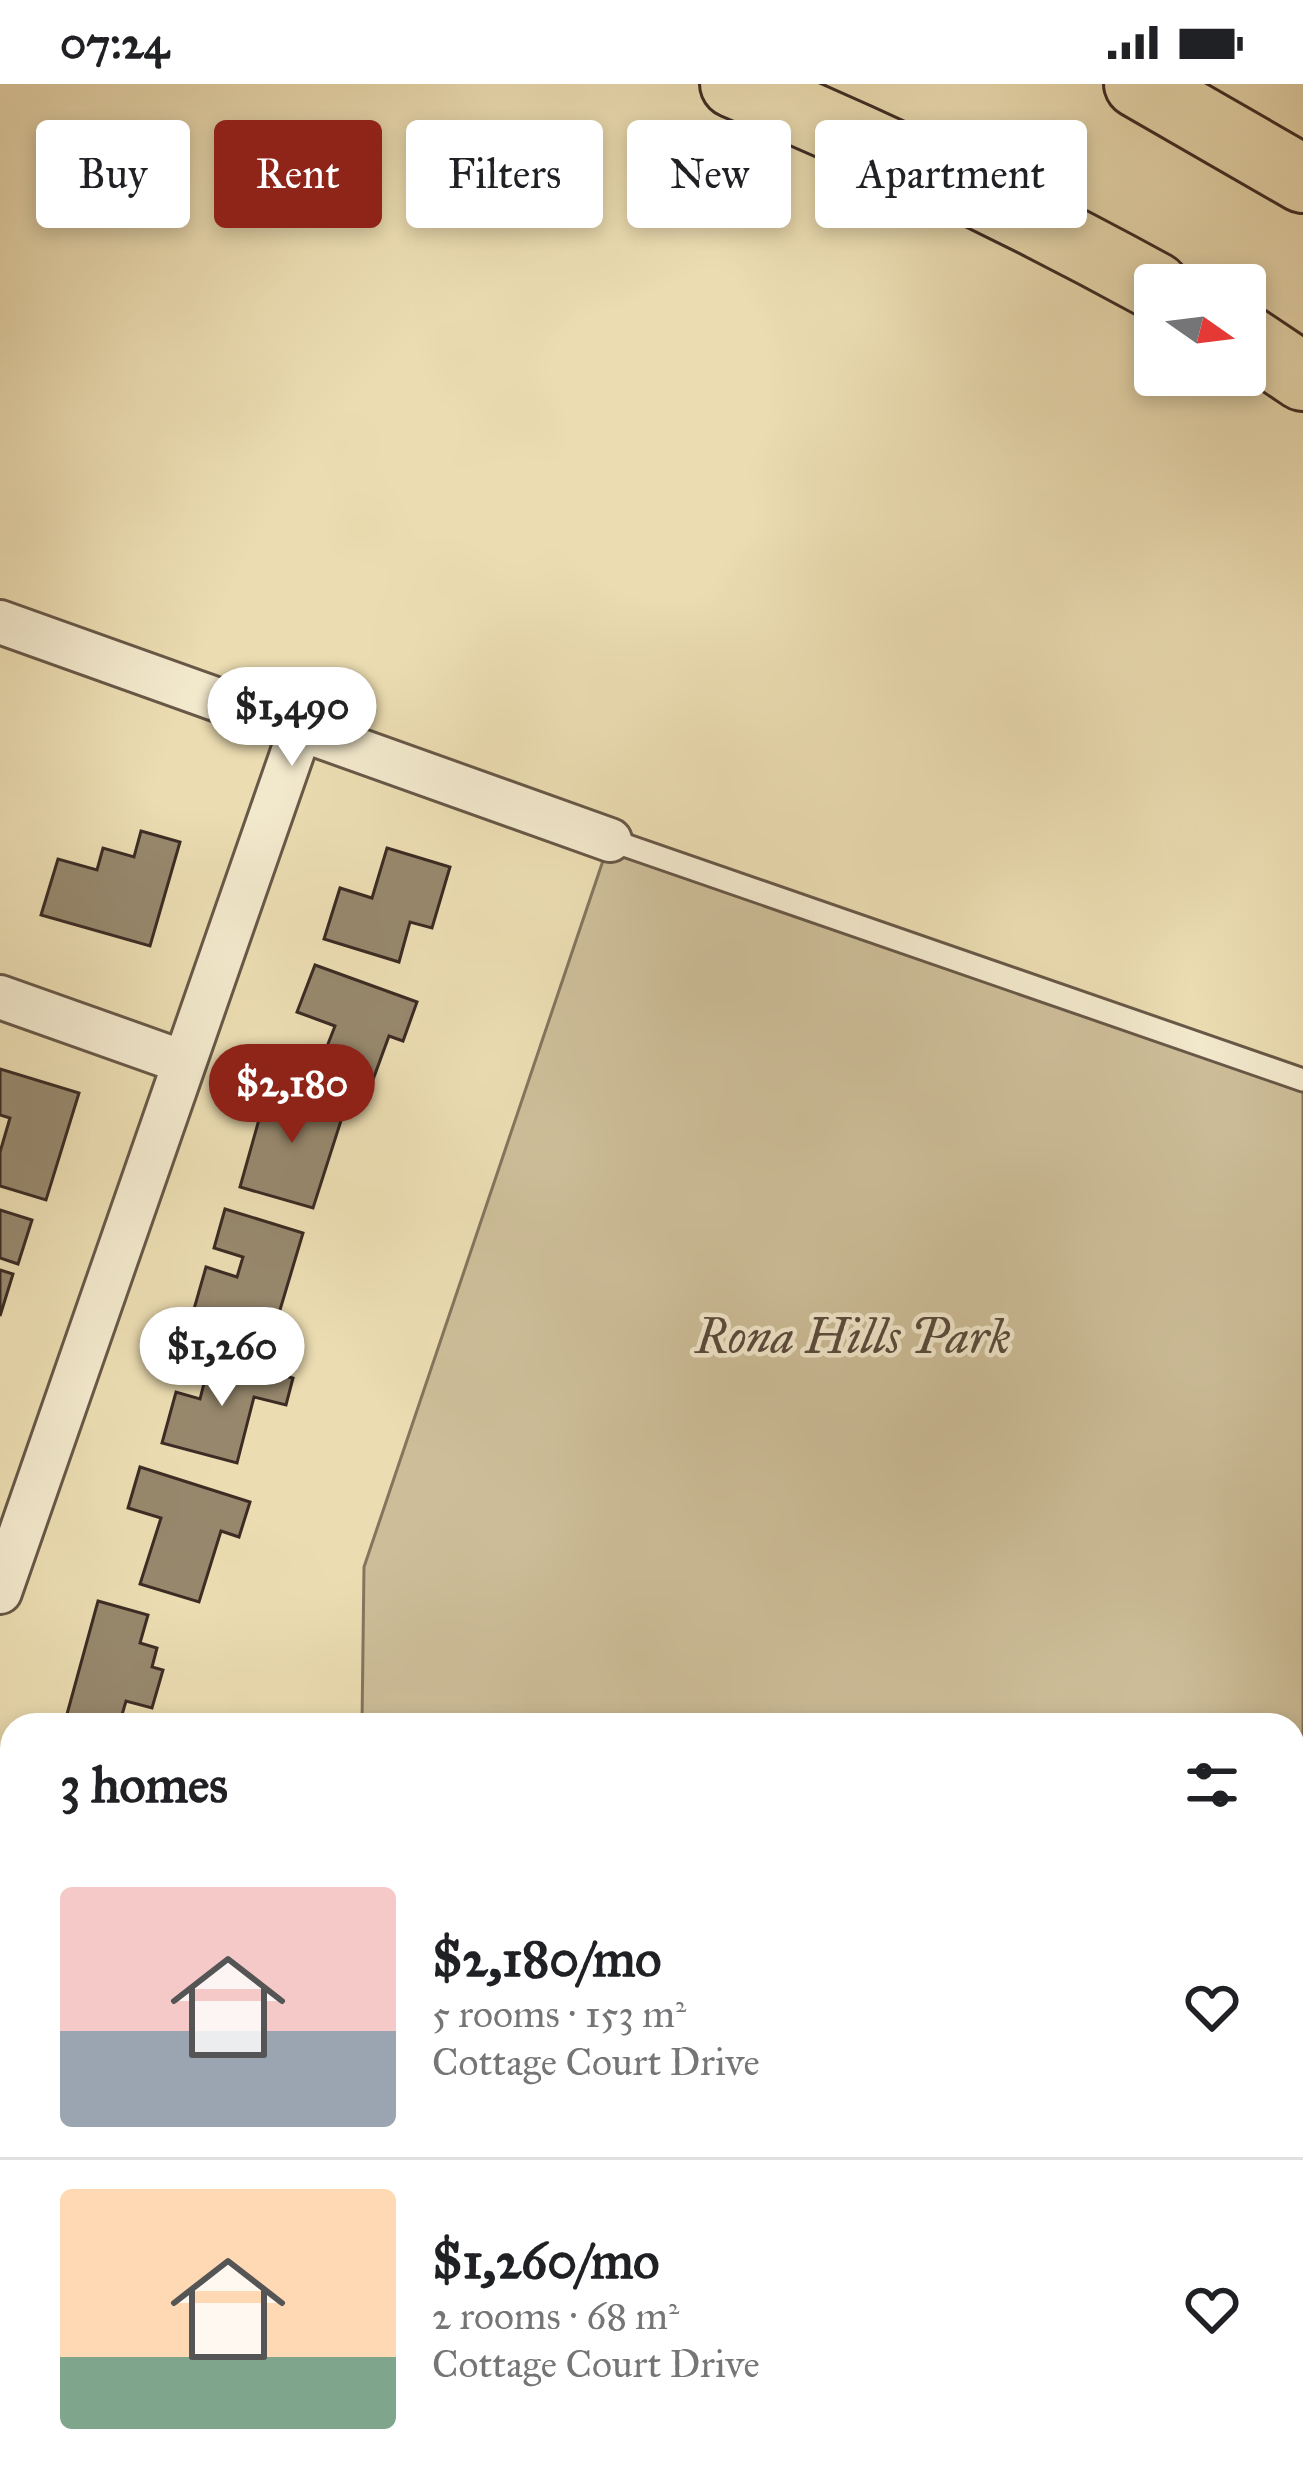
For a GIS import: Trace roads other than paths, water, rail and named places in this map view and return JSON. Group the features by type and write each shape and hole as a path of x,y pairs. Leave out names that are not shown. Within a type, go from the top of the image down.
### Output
{"highway":[{"path":"734,84 861,137 1134,275"},
{"path":"1138,84 1303,179"},
{"path":"1266,352 1303,377"}],"street":[{"path":"0,622 610,840"},
{"path":"0,1592 300,731"},
{"path":"0,998 183,1062"}],"lane":[{"path":"610,840 1303,1080"}],"park label":[{"name":"Rona Hills Park","path":"853,1336"}]}
